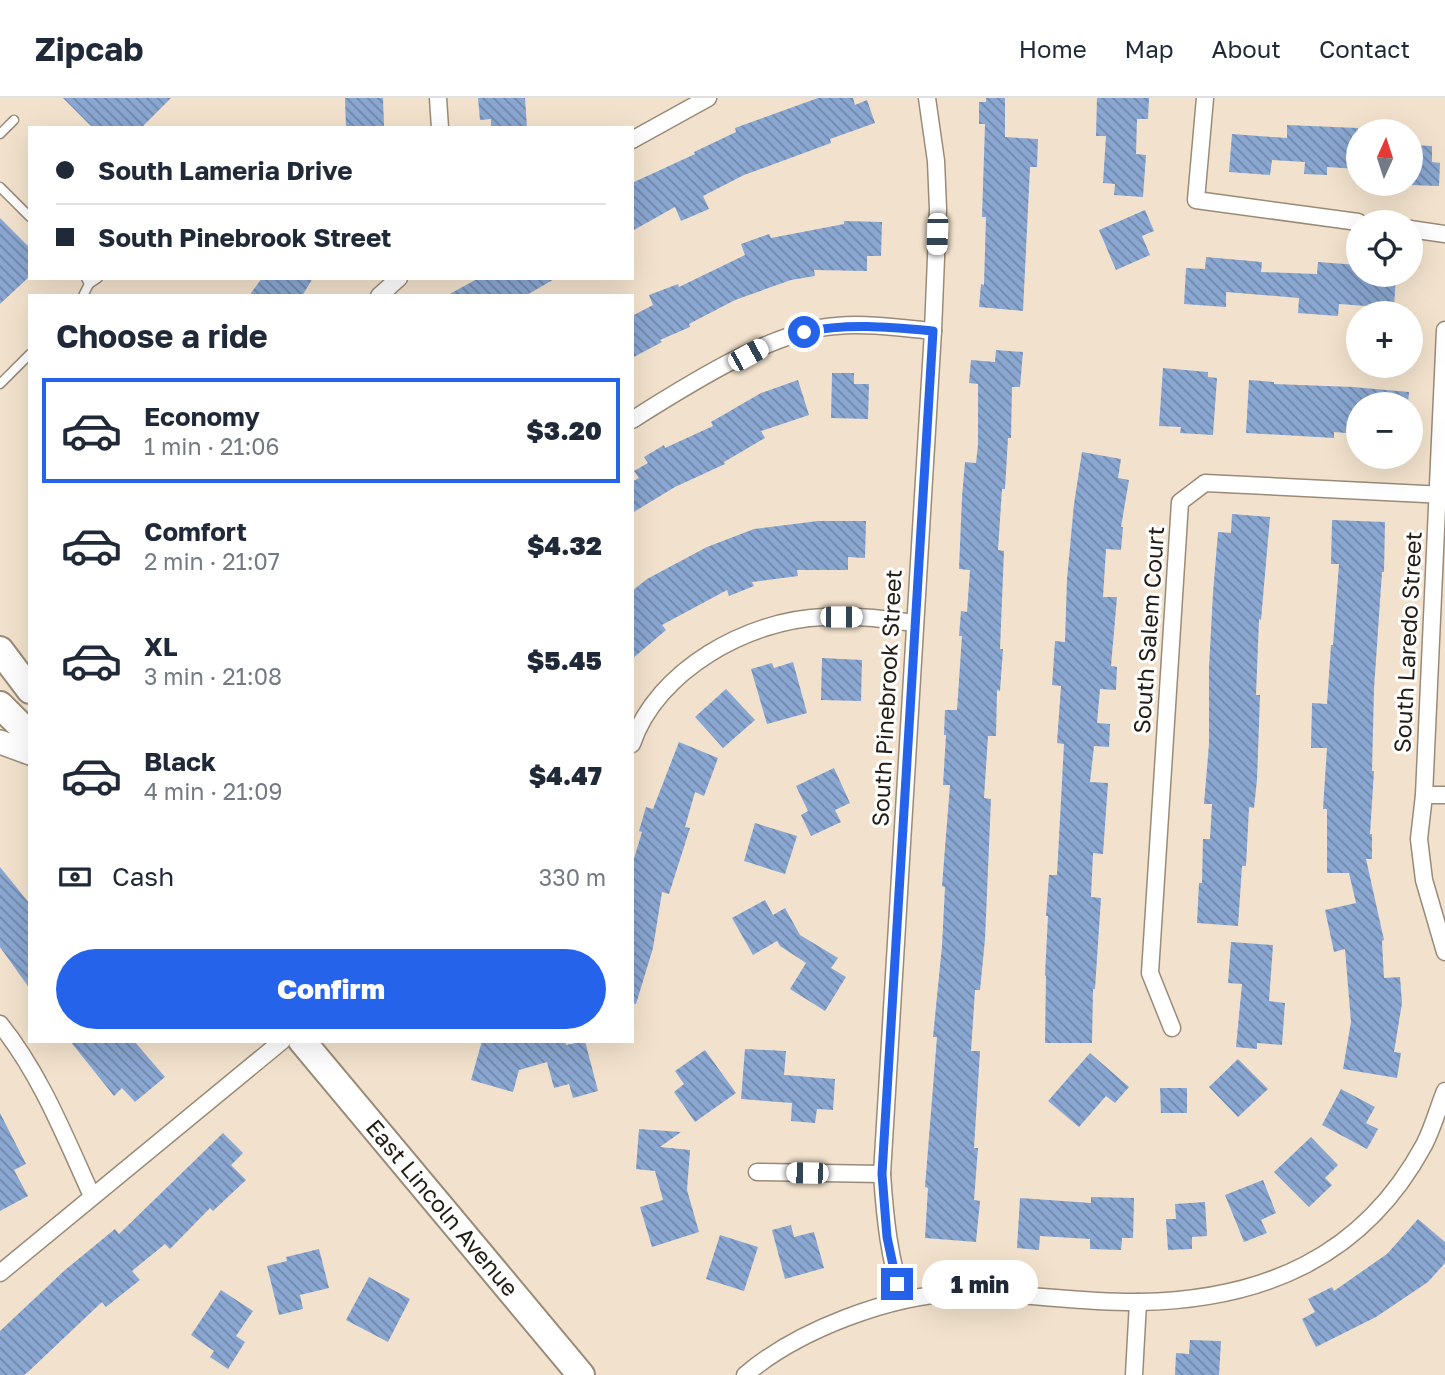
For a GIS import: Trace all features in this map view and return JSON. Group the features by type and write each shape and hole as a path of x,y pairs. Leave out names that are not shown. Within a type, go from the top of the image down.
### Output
{"main road":[{"path":"0,650 28,687"},
{"path":"0,705 28,733"},
{"path":"0,742 28,752"},
{"name":"East Lincoln Avenue","path":"304,1043 581,1375"}],"street":[{"path":"438,98 440,126"},
{"path":"634,139 708,98"},
{"name":"South Pinebrook Street","path":"902,1300 892,1268 887,1237 882,1174 933,331 938,209 936,162 927,98"},
{"path":"1205,98 1196,200 1346,220"},
{"path":"1423,231 1445,234"},
{"path":"381,294 397,280"},
{"path":"634,418 768,344 804,332 834,326 865,325 933,331"},
{"name":"South Laredo Street","path":"1445,330 1441,495 1424,794 1419,839 1424,880 1445,952"},
{"name":"South Salem Court","path":"1172,1028 1150,973 1180,502 1205,483 1441,495"},
{"path":"634,740 653,706 676,678 706,654 745,634 782,623 821,617 862,617 914,623"},
{"path":"1424,794 1445,795"},
{"path":"0,1024 17,1044 39,1081 92,1196"},
{"path":"0,1273 280,1043"},
{"path":"745,1375 790,1344 841,1321 902,1300 958,1293 1138,1302 1239,1291 1288,1275 1330,1251 1363,1224 1395,1190 1424,1143 1445,1091"},
{"path":"757,1172 882,1174"},
{"path":"1134,1375 1138,1302"}],"lane":[{"path":"0,134 15,120"},
{"path":"0,187 28,215"},
{"path":"0,384 28,356"}],"building":[{"path":"63,98 171,98 143,126 91,126"},
{"path":"345,98 383,98 384,126 346,126"},
{"path":"478,98 525,98 527,126 491,126 491,119 480,120"},
{"path":"818,98 853,98 855,105 867,100 875,123 830,139 831,143 744,175 703,196 709,209 681,221 675,207 634,230 634,182 695,154 694,152 736,132 735,128"},
{"path":"986,98 1005,98 1005,137 1038,139 1037,167 1030,167 1023,311 979,307 981,284 984,285 986,217 982,217 985,124 979,124 979,102 986,102"},
{"path":"1097,98 1149,98 1148,119 1137,119 1136,154 1146,155 1143,197 1114,195 1115,184 1103,183 1106,136 1096,136"},
{"path":"1287,125 1346,127 1346,168 1327,167 1327,175 1304,174 1305,162 1272,160 1270,175 1229,172 1232,134 1287,138"},
{"path":"1423,146 1432,146 1432,162 1440,163 1439,186 1423,185"},
{"path":"1145,210 1154,231 1142,236 1150,255 1116,270 1099,230"},
{"path":"0,218 28,246 28,278 0,304"},
{"path":"844,221 882,222 881,256 867,256 867,271 814,270 815,276 791,280 735,300 634,357 634,315 653,305 649,295 678,284 679,287 745,255 741,244 769,234 771,238 844,224"},
{"path":"1206,257 1262,262 1261,272 1317,274 1318,262 1346,264 1346,287 1395,287 1394,301 1346,301 1346,305 1339,304 1338,316 1298,313 1299,298 1226,292 1226,307 1184,304 1186,268 1205,269"},
{"path":"261,280 312,280 303,294 250,294"},
{"path":"475,280 553,280 528,294 450,294"},
{"path":"996,350 1023,352 1020,387 1012,387 1011,438 1008,438 1005,489 1002,489 998,550 1004,551 1000,649 1003,649 1000,691 997,690 996,736 988,736 984,798 991,799 985,939 980,990 975,990 971,1051 980,1051 974,1148 978,1148 974,1200 980,1201 976,1242 925,1238 928,1188 925,1187 937,1037 933,1037 942,946 945,887 942,886 950,785 943,785 945,710 957,710 961,611 967,612 970,570 959,569 962,497 965,462 976,463 978,445 978,384 969,383 971,360 995,362"},
{"path":"1163,368 1208,372 1208,377 1217,378 1213,435 1180,433 1181,427 1159,426"},
{"path":"832,373 854,373 854,384 869,384 868,419 831,418"},
{"path":"798,380 809,415 761,431 765,438 724,462 725,464 675,487 634,512 634,481 639,478 634,471 648,463 644,457 664,445 665,448 713,426 711,422 761,393"},
{"path":"1249,380 1274,384 1409,392 1346,392 1346,433 1334,432 1334,438 1246,433"},
{"path":"1082,452 1121,459 1118,478 1129,480 1121,527 1121,550 1106,549 1103,597 1117,597 1111,666 1117,667 1116,690 1100,689 1097,723 1110,724 1109,747 1094,746 1090,782 1108,783 1103,854 1093,853 1091,897 1101,898 1093,989 1092,1043 1045,1043 1046,916 1049,875 1057,875 1064,744 1057,743 1061,686 1052,685 1055,641 1065,642 1067,579"},
{"path":"1232,514 1270,517 1261,620 1259,619 1257,780 1254,808 1249,807 1246,866 1242,866 1238,926 1197,923 1199,883 1202,883 1203,839 1210,839 1212,804 1204,804 1218,532 1231,533"},
{"path":"1332,520 1385,522 1384,572 1374,689 1374,771 1370,834 1372,859 1366,859 1384,940 1384,978 1400,977 1402,1003 1394,1052 1401,1053 1397,1078 1343,1069 1351,1022 1345,949 1334,952 1325,910 1356,903 1349,873 1327,873 1327,809 1323,809 1327,748 1311,748 1312,703 1327,704 1333,645 1339,564 1331,564"},
{"path":"818,521 866,521 865,558 848,557 848,570 797,570 798,576 752,582 754,586 729,596 727,590 662,625 666,630 634,657 634,589 647,579 707,547 754,529"},
{"path":"822,658 862,660 861,701 821,700"},
{"path":"793,662 807,713 767,724 751,669 772,663 774,668"},
{"path":"726,689 755,720 723,748 695,717"},
{"path":"679,742 718,758 704,796 695,792 685,827 690,828 669,894 662,892 653,948 636,1004 634,858 646,807 653,809"},
{"path":"834,768 850,803 835,810 841,822 811,836 801,815 808,811 796,786"},
{"path":"755,823 797,836 785,874 744,861"},
{"path":"0,867 28,902 28,986 0,947"},
{"path":"765,900 773,915 785,908 800,935 838,958 831,968 846,977 825,1011 790,989 806,963 780,946 777,941 753,955 732,918"},
{"path":"1231,942 1273,945 1269,1001 1285,1003 1282,1045 1257,1043 1257,1049 1236,1047 1242,984 1228,983"},
{"path":"72,1043 136,1043 165,1077 135,1102 122,1088 114,1096"},
{"path":"481,1043 586,1043 598,1091 573,1098 569,1084 554,1088 547,1062 519,1070 513,1092 471,1080"},
{"path":"745,1049 786,1051 784,1075 835,1079 833,1110 817,1109 815,1123 791,1121 792,1103 741,1099"},
{"path":"705,1050 736,1093 695,1122 674,1092 684,1084 675,1071"},
{"path":"1090,1053 1129,1087 1115,1103 1106,1096 1079,1127 1048,1101"},
{"path":"1238,1059 1268,1089 1238,1117 1209,1087"},
{"path":"1160,1088 1187,1088 1187,1113 1161,1113"},
{"path":"1341,1089 1375,1107 1366,1123 1378,1129 1367,1149 1322,1125"},
{"path":"0,1113 26,1164 14,1170 28,1196 0,1211"},
{"path":"639,1129 681,1132 660,1147 690,1150 687,1190 699,1232 652,1247 640,1207 663,1200 655,1171 636,1169"},
{"path":"223,1133 243,1153 231,1165 246,1180 213,1211 210,1208 170,1249 165,1244 132,1271 140,1280 106,1307 102,1302 24,1375 0,1375 0,1331 65,1270 115,1229 119,1234"},
{"path":"1311,1137 1338,1165 1325,1178 1332,1185 1309,1207 1274,1172"},
{"path":"1263,1180 1276,1213 1261,1220 1267,1233 1244,1242 1225,1195"},
{"path":"1091,1197 1134,1198 1133,1238 1122,1238 1121,1250 1090,1249 1090,1239 1040,1236 1039,1250 1017,1248 1020,1198 1091,1203"},
{"path":"1205,1202 1207,1236 1192,1237 1192,1249 1168,1250 1166,1219 1176,1219 1175,1204"},
{"path":"1418,1219 1445,1242 1445,1263 1428,1282 1376,1317 1316,1347 1302,1319 1315,1312 1308,1299 1332,1287 1334,1291 1387,1254"},
{"path":"791,1225 794,1237 814,1232 824,1268 785,1279 772,1230"},
{"path":"720,1235 758,1247 744,1291 706,1279"},
{"path":"319,1249 329,1288 300,1295 303,1309 279,1315 267,1266 287,1261 286,1257"},
{"path":"369,1277 410,1299 388,1342 346,1320"},
{"path":"221,1290 253,1311 236,1336 245,1342 228,1369 210,1357 214,1351 191,1335"},
{"path":"1190,1340 1221,1341 1219,1375 1175,1375 1176,1353 1189,1354"}],"route":[{"path":"804,332 834,326 865,325 933,331 882,1174 887,1237 897,1284"}]}
